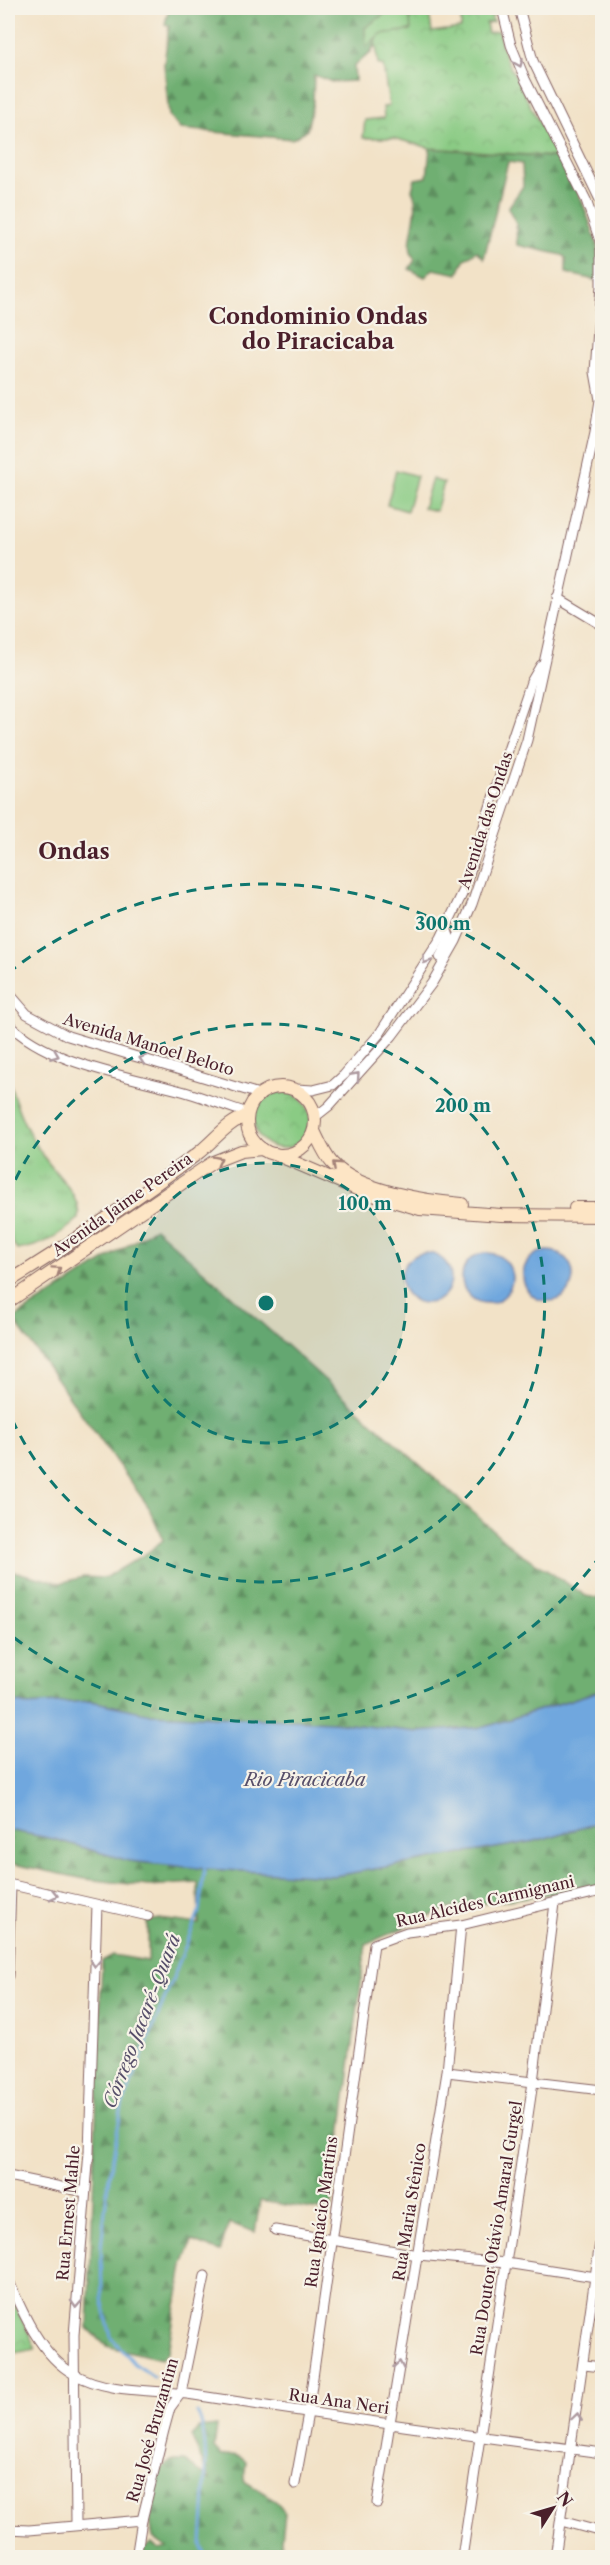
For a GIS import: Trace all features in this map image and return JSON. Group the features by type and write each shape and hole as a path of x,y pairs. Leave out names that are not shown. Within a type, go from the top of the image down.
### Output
{"main road":[{"path":"275,1154 294,1152 303,1147 314,1131 315,1117 309,1101 296,1089 277,1087 259,1095 248,1115 250,1134 262,1149 366,1193 420,1209 501,1215 603,1216"},
{"name":"Avenida Jaime Pereira","path":"8,1282 48,1258 198,1153 237,1120 248,1115"},
{"path":"314,1131 326,1155 346,1174 356,1180 399,1194 426,1200 508,1208 603,1208"},
{"name":"Avenida Jaime Pereira","path":"8,1302 213,1162 241,1151 262,1149"}],"street":[{"name":"Avenida das Ondas","path":"315,1117 329,1106 392,1036 425,992 465,922 527,740 557,598 599,434 601,388 595,372 600,341 601,237 586,200 525,79 511,45 502,8"},
{"path":"519,8 533,61 603,204"},
{"path":"557,598 603,625"},
{"name":"Avenida das Ondas","path":"296,1089 313,1090 333,1085 344,1075 380,1033 446,928 464,890 531,682 544,660"},
{"path":"527,740 524,731 532,694 531,682"},
{"path":"506,802 515,758 508,750"},
{"path":"425,992 428,980 450,939 446,928"},
{"name":"Avenida Manoel Beloto","path":"8,992 27,1014 68,1036 259,1095"},
{"path":"8,1023 17,1033 42,1049 67,1059 180,1090 248,1115"},
{"path":"8,1976 10,1885 148,1916"},
{"name":"Rua Alcides Carmignani","path":"374,1944 407,1932 461,1925 603,1891"},
{"name":"Rua Doutor Otávio Amaral Gurgel","path":"462,2558 533,2082 555,1903"},
{"name":"Rua Ernest Mahle","path":"76,2524 76,2408 73,2374 78,2261 89,2152 97,1905"},
{"name":"Rua Maria Stênico","path":"377,2504 447,2072 461,1925"},
{"name":"Rua Ignácio Martins","path":"295,2484 308,2413 374,1944"},
{"path":"447,2072 603,2090"},
{"path":"8,2176 85,2192"},
{"path":"555,2558 599,2278 603,2228"},
{"path":"276,2230 333,2242 418,2255 506,2264 599,2278"},
{"name":"Rua José Bruzantim","path":"136,2558 142,2520 170,2408 181,2393 205,2276"},
{"name":"Rua Ana Neri","path":"8,2279 32,2328 51,2355 73,2374 105,2387 181,2393 308,2413 603,2453"},
{"path":"584,2365 603,2367"},
{"path":"8,2529 29,2530 76,2524 142,2520"},
{"path":"561,2521 603,2532"}],"green space":[{"path":"169,8 386,8 386,13 365,28 380,34 371,53 354,65 355,81 332,82 314,75 313,102 307,130 292,139 180,129 169,116 164,64 169,26 165,24"},
{"path":"385,8 459,8 429,12 432,32 461,28 461,8 491,8 496,13 491,17 494,22 486,23 488,33 498,31 505,57 557,157 430,148 393,138 363,138 365,120 384,118 383,107 389,106 383,65 378,65 376,45 369,54 380,34 408,11 386,13"},
{"path":"409,10 411,30 380,34 366,47 365,28 386,13"},
{"path":"430,148 562,158 582,201 597,243 598,281 566,273 566,258 562,255 517,245 516,223 508,208 523,186 522,164 508,162 484,258 477,251 464,260 458,274 433,269 425,277 409,269 415,260 410,245 416,208 412,190 415,179 427,177"},
{"path":"396,470 417,476 407,511 387,505"},
{"path":"432,479 444,483 436,511 423,508"},
{"path":"8,1063 11,1086 24,1123 44,1157 73,1194 78,1210 78,1219 57,1235 35,1246 17,1250 8,1235"},
{"path":"276,1092 288,1092 302,1100 310,1114 308,1131 302,1140 288,1148 276,1148 259,1136 254,1126 254,1114 266,1097"},
{"path":"155,1228 514,1549 586,1596 602,1599 602,1690 485,1727 418,1732 332,1722 147,1714 91,1701 26,1705 8,1700 8,1570 60,1583 83,1577 105,1578 147,1553 163,1540 148,1506 13,1319"},
{"path":"602,1822 602,1886 447,1909 366,1944 331,2212 260,2201 255,2232 229,2223 220,2252 192,2241 183,2266 168,2352 161,2359 106,2346 88,2328 102,1961 113,1955 148,1961 148,1921 160,1919 199,1924 198,1883 148,1886 85,1879 8,1863 8,1830 54,1839 129,1861 207,1869 334,1876 535,1841"},
{"path":"8,2291 36,2349 8,2354"},
{"path":"217,2426 214,2448 221,2456 234,2455 246,2462 244,2481 274,2499 285,2513 280,2557 142,2558 140,2552 151,2543 159,2550 167,2548 153,2538 149,2513 159,2472 171,2461 185,2461 210,2480 191,2436 199,2428"}],"water":[{"path":"548,1251 566,1258 573,1276 566,1294 548,1301 530,1294 523,1276 530,1258"},
{"path":"426,1253 444,1260 451,1278 444,1296 426,1303 408,1296 401,1278 408,1260"},
{"path":"487,1253 505,1260 512,1278 505,1296 487,1303 469,1296 462,1278 469,1260"},
{"name":"Rio Piracicaba","path":"602,1690 602,1822 535,1841 334,1876 207,1869 129,1861 54,1839 8,1830 8,1700 26,1705 91,1701 151,1714 332,1722 418,1732 485,1727"}],"waterway":[{"name":"Córrego Jacaré-Quará","path":"154,2377 135,2364 111,2337 102,2299 101,2247 108,2183 122,2106 199,1912 205,1864"},
{"name":"Córrego Jacaré-Quará","path":"197,2413 202,2424 204,2439 205,2496 202,2545 206,2558"}],"district":[{"name":"Condominio Ondas do Piracicaba","path":"318,328"},
{"name":"Ondas","path":"74,851"}]}
